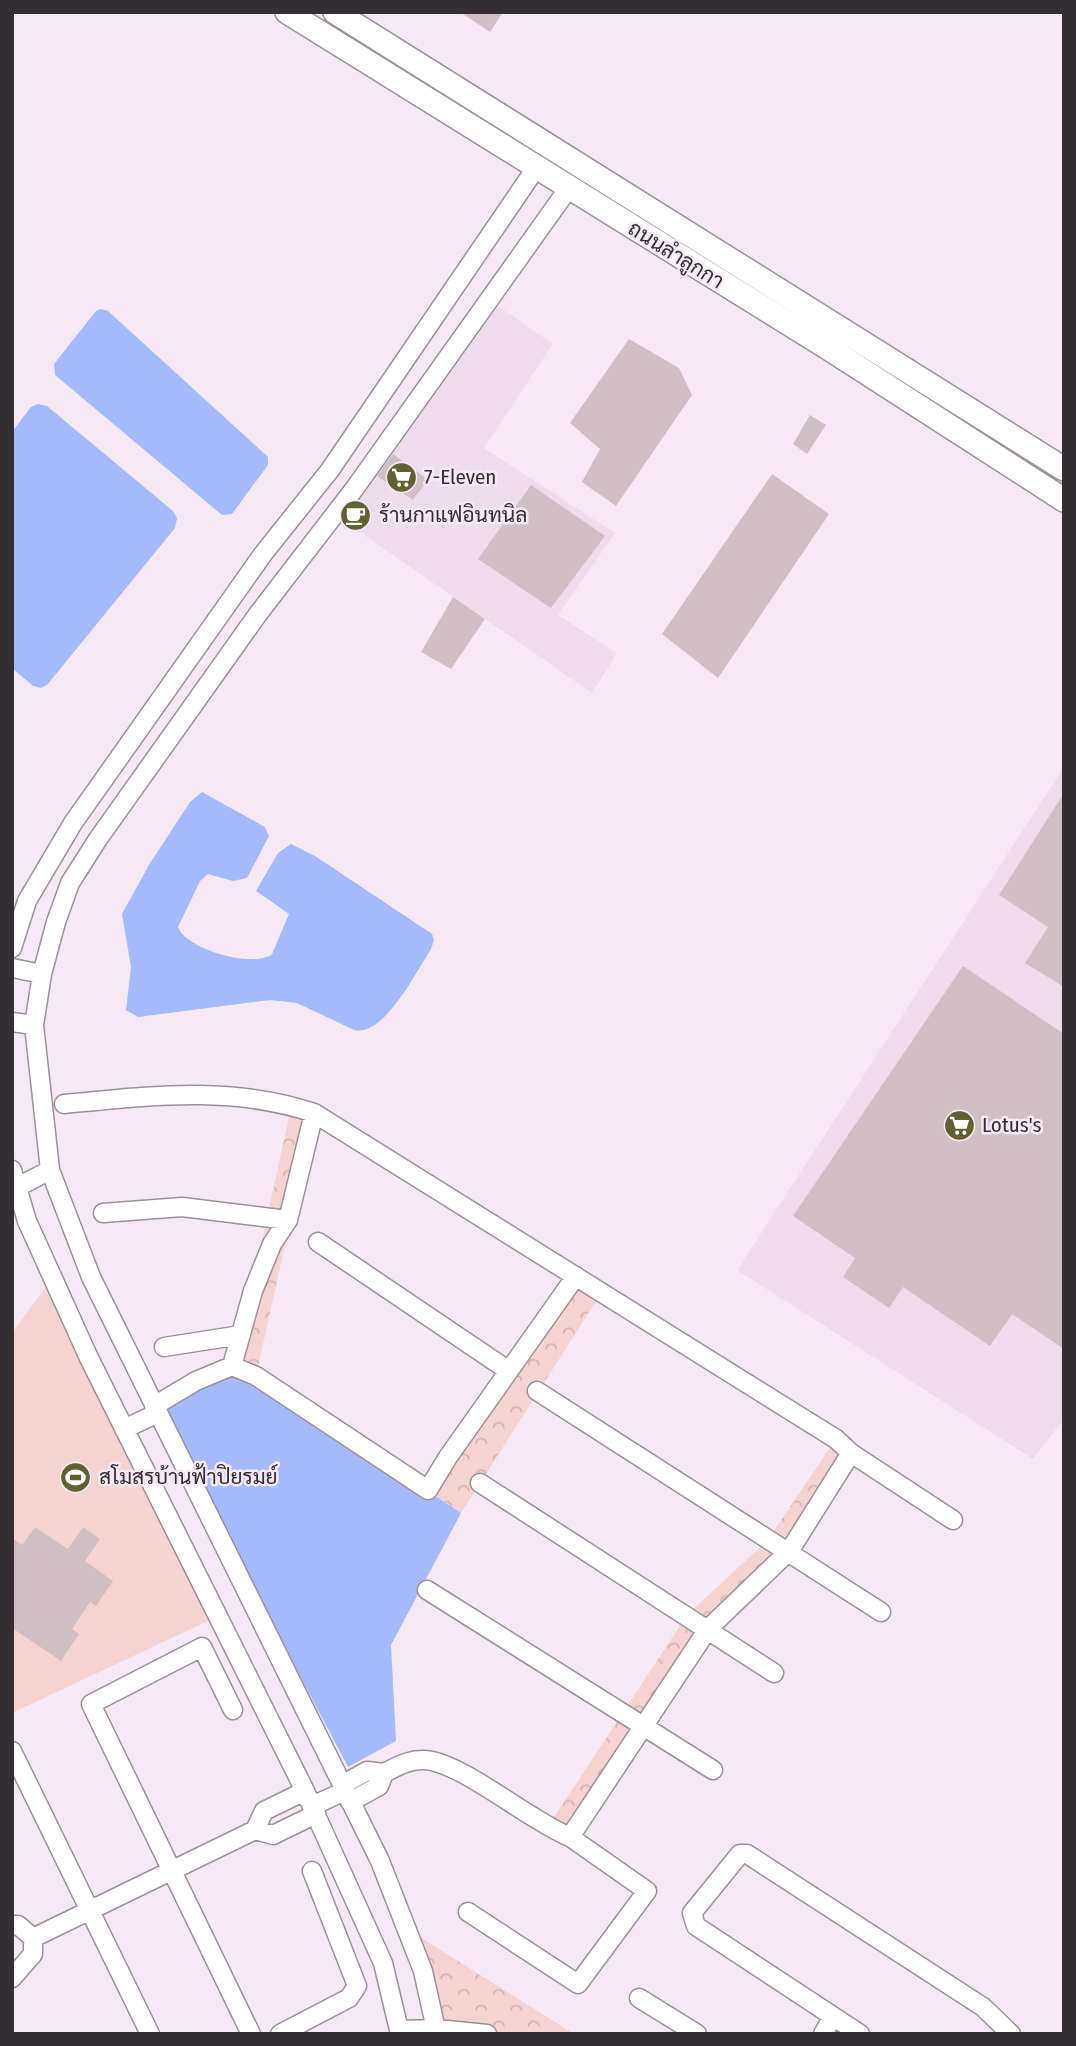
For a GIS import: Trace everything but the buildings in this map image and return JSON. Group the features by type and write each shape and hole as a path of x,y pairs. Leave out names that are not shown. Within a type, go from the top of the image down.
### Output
{"main road":[{"name":"ถนนลำลูกกา","path":"288,12 828,348 1064,500"},
{"name":"ถนนลำลูกกา","path":"335,12 1064,469"}],"street":[{"path":"12,948 27,901 73,823 263,554 330,470 537,168"},
{"path":"437,2031 423,1971 380,1861 91,1277 50,1170 34,1026 42,974 70,883 98,839 258,614 355,488 568,188"},
{"path":"12,968 42,974"},
{"path":"12,1022 34,1026"},
{"path":"64,1104 210,1093 292,1106 314,1113 836,1439 852,1454 953,1520"},
{"path":"232,1366 253,1291 272,1244 288,1220 314,1113"},
{"path":"12,1170 15,1189 27,1221 124,1429 311,1804 383,1963 399,2032 487,2034"},
{"path":"15,1189 50,1170"},
{"path":"103,1213 182,1207 288,1220"},
{"path":"318,1242 509,1371"},
{"path":"124,1429 196,1381 232,1366 256,1376 428,1490 576,1276"},
{"path":"164,1347 241,1335"},
{"path":"145,1388 196,1381"},
{"path":"537,1391 767,1541 790,1550 881,1612"},
{"path":"570,1837 640,1727 708,1629 790,1550 852,1454"},
{"path":"480,1483 774,1673"},
{"path":"427,1590 640,1727 713,1770"},
{"path":"233,1710 201,1647 91,1704 251,2034"},
{"path":"12,1751 18,1781 90,1910 150,2034"},
{"path":"33,1938 255,1830 264,1811 311,1804 346,1793 367,1771 384,1773 410,1761 428,1760 452,1767 547,1828 570,1837 647,1891 578,1984 468,1912"},
{"path":"255,1830 273,1835 311,1804"},
{"path":"860,2034 692,1921 692,1913 740,1854 747,1854 983,2007 1011,2034"},
{"path":"280,2034 349,1998 358,1986 312,1871"},
{"path":"12,1924 18,1924 33,1938 33,1954 13,1976"},
{"path":"639,1998 697,2034"},
{"path":"823,2034 833,2016"}],"shaded area":[{"path":"488,299 553,344 484,448 615,533 558,615 617,653 592,693 341,519"},
{"path":"1064,767 1064,1419 1033,1459 737,1270"}],"green space":[{"path":"292,1106 314,1113 256,1376 232,1366"},
{"path":"576,1276 602,1292 461,1513 428,1490"},
{"name":"สโมสรบ้านฟ้าปิยรมย์","path":"48,1284 210,1620 12,1713 12,1333"},
{"path":"836,1439 851,1453 790,1550 708,1629 570,1837 547,1828 687,1615 767,1541"},
{"path":"407,1929 574,2034 483,2034 437,2029"}],"water":[{"path":"96,311 108,311 268,457 268,465 232,514 222,515 55,375 54,364"},
{"path":"38,404 47,406 173,511 177,518 175,528 47,685 41,688 33,686 12,668 12,432 31,407"},
{"path":"202,792 265,827 269,836 247,878 233,881 208,874 200,881 178,927 183,935 206,949 236,958 263,958 272,954 289,914 256,891 278,853 291,844 315,856 432,934 434,940 431,949 417,972 388,1014 377,1024 354,1030 297,1003 270,1000 138,1017 126,1010 131,967 122,914 149,865 190,802"},
{"path":"229,1372 256,1376 461,1513 391,1645 396,1741 348,1767 157,1405"}],"place":[{"name":"7-Eleven","path":"401,477"},
{"name":"ร้านกาแฟอินทนิล","path":"356,515"},
{"name":"Lotus's","path":"959,1125"},
{"name":"สโมสรบ้านฟ้าปิยรมย์","path":"76,1477"}]}
